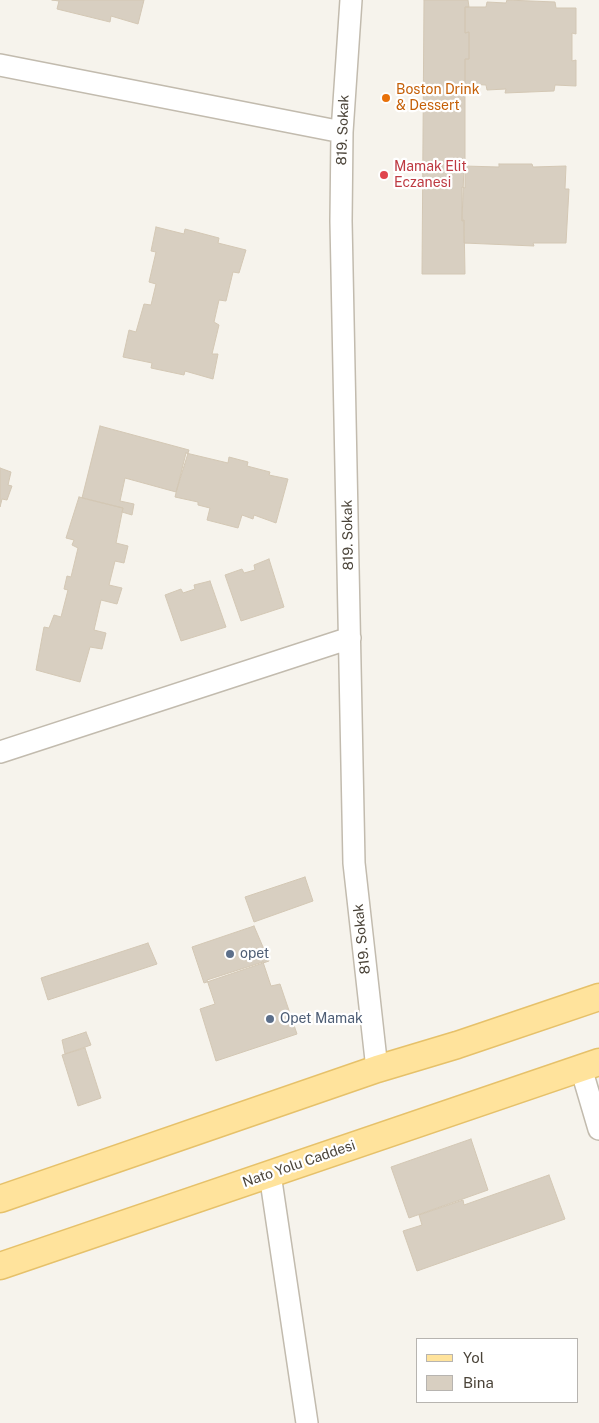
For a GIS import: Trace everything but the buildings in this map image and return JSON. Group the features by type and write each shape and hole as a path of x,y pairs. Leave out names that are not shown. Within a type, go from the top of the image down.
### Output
{"main road":[{"path":"0,1199 377,1069 457,1045 599,997"},
{"name":"Nato Yolu Caddesi","path":"0,1266 590,1065"}],"street":[{"name":"819. Sokak","path":"351,0 342,132 341,221 354,864 377,1069"},
{"path":"0,65 342,132"},
{"path":"0,752 350,638"},
{"path":"590,1065 599,1129"},
{"path":"270,1174 307,1423"}],"place":[{"name":"Boston Drink & Dessert","path":"386,98"},
{"name":"Mamak Elit Eczanesi","path":"384,175"},
{"name":"opet","path":"230,954"},
{"name":"Opet Mamak","path":"270,1019"}]}
